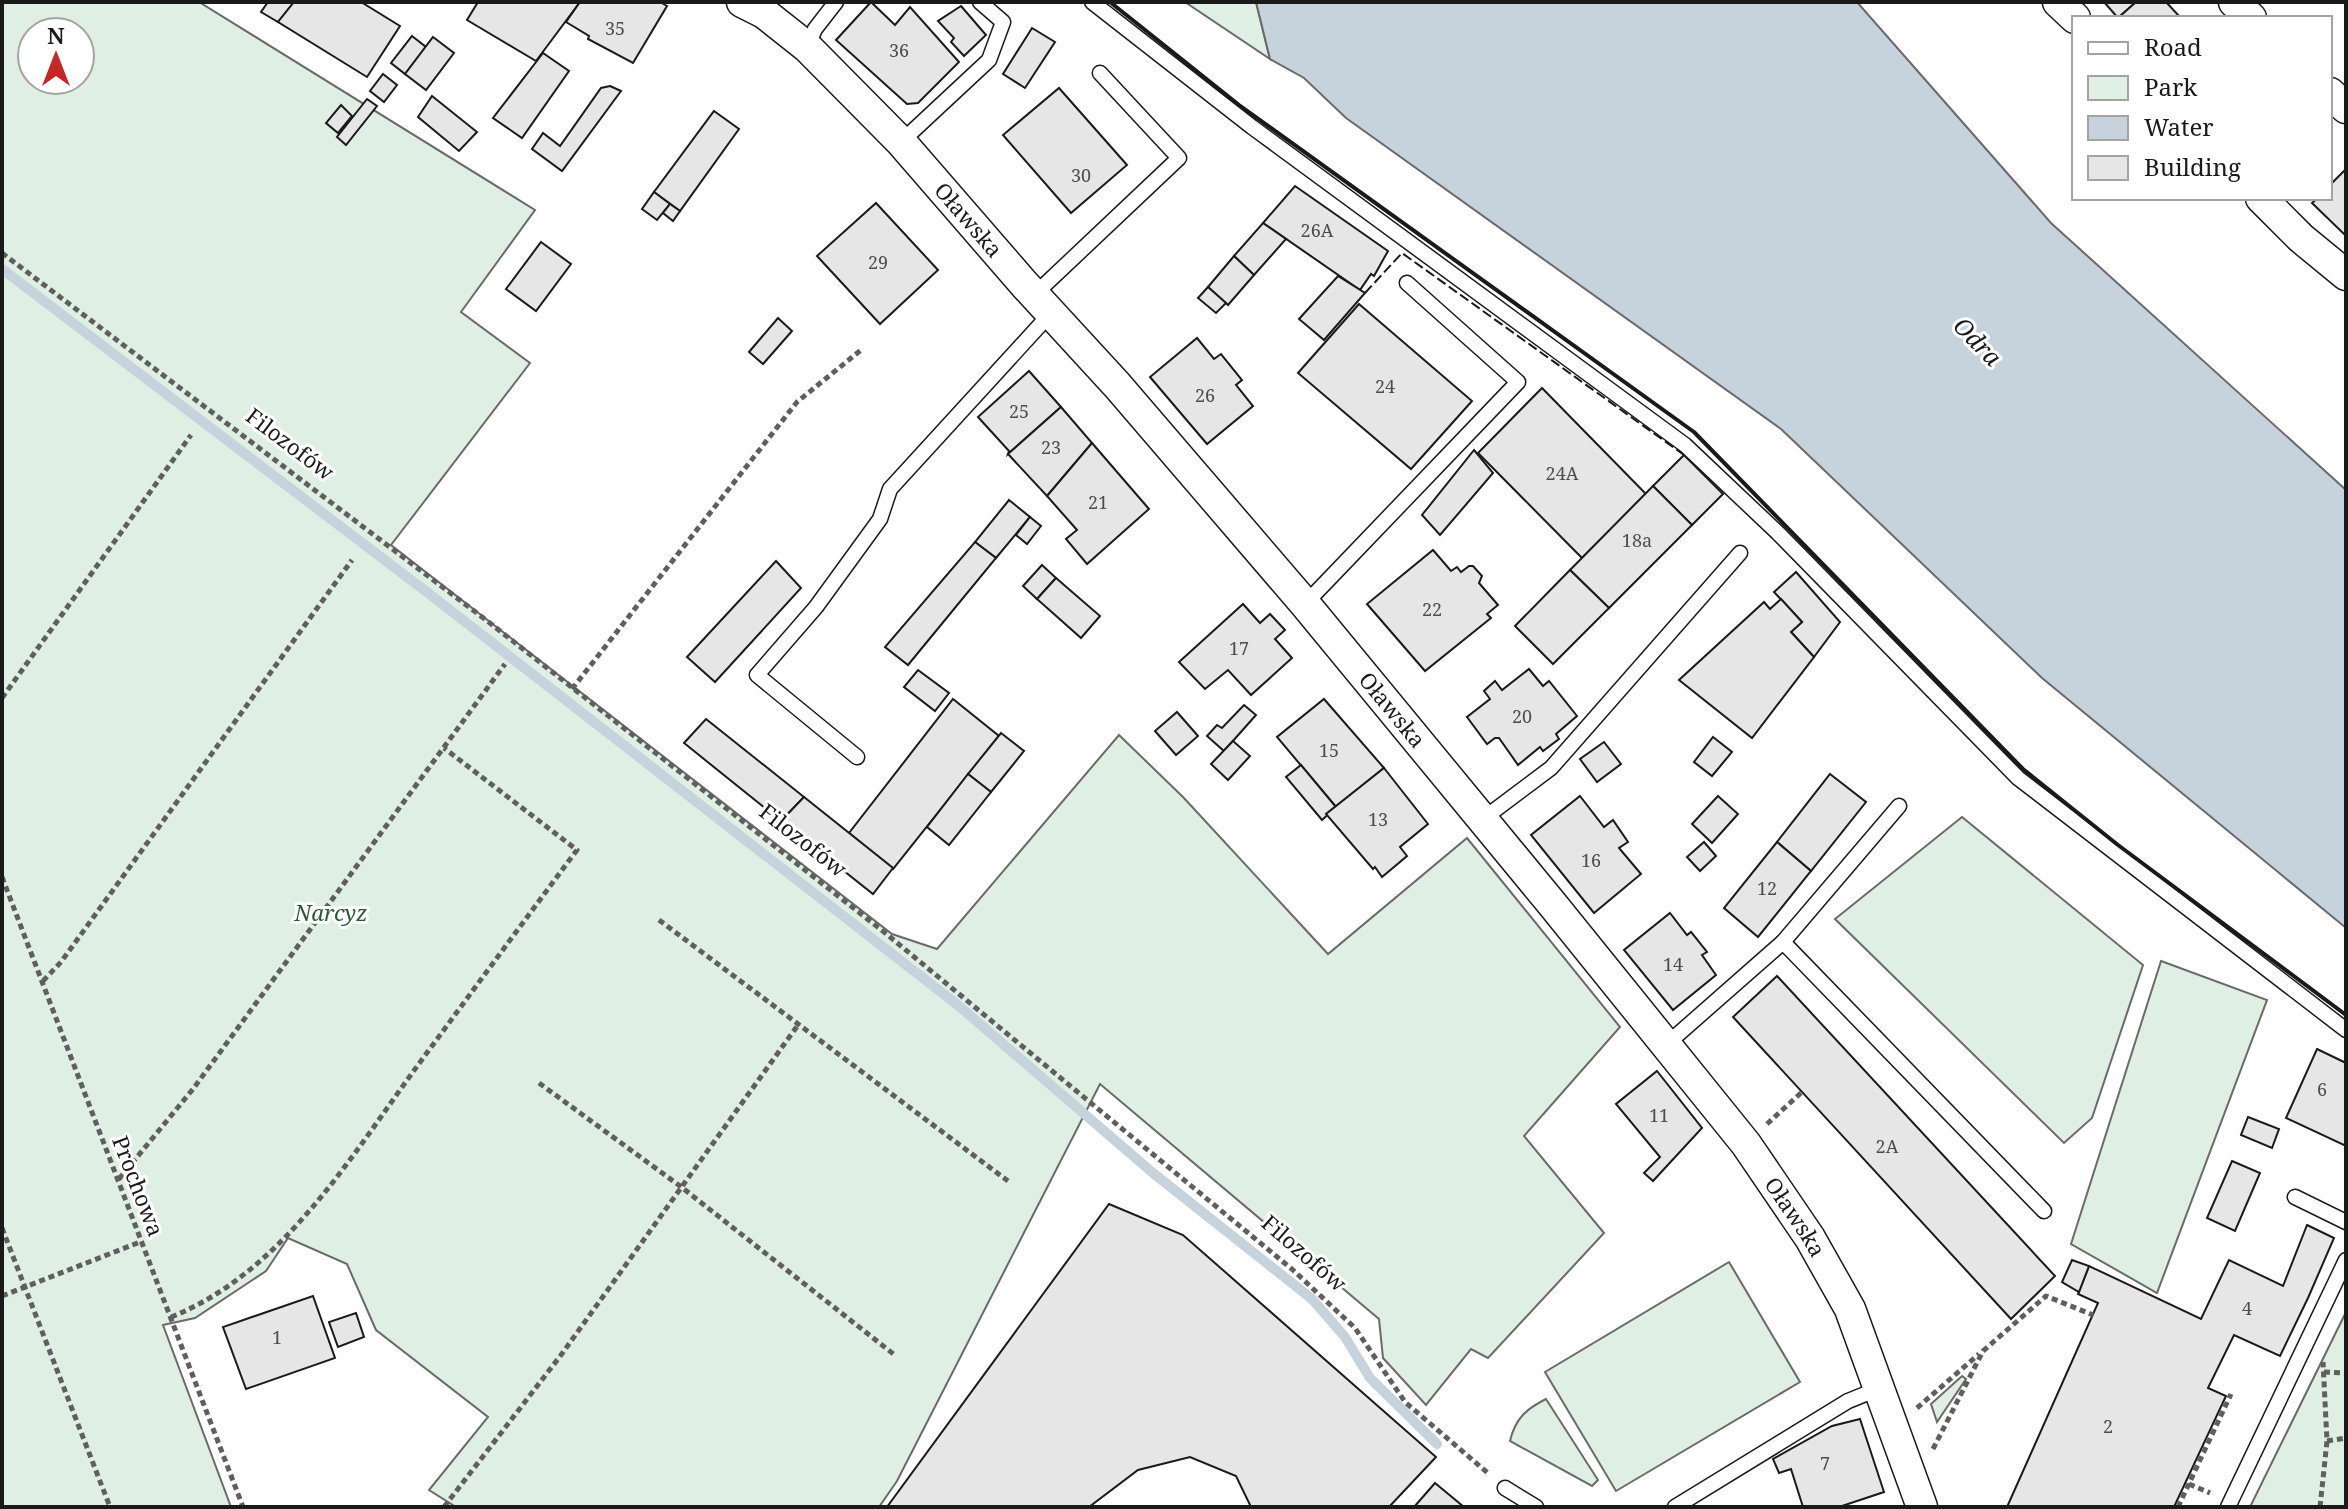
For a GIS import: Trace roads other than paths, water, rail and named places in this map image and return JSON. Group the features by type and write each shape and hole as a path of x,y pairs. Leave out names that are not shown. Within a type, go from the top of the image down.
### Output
{"street":[{"name":"Oławska","path":"742,2 764,13 807,47 901,142 1117,385 1305,604 1746,1144 1810,1238 1850,1309 1922,1507"},
{"path":"2058,2 2073,16"},
{"path":"2234,2 2249,16"},
{"path":"2263,200 2301,238 2346,275"}],"lane":[{"path":"807,47 815,29 836,2"},
{"path":"901,142 989,60 1003,22 980,2"},
{"path":"1092,2 1252,127 1685,445 1778,533 2018,778 2346,1030"},
{"path":"857,757 757,675 816,607 880,519 890,489 1043,304 1179,158 1100,73"},
{"path":"1305,604 1518,382 1407,283"},
{"path":"1483,819 1551,768 1740,553"},
{"path":"1667,1044 1783,942 1899,806"},
{"path":"1783,942 2044,1211"},
{"path":"2295,1197 2346,1222"},
{"path":"2223,1501 2346,1260"},
{"path":"1675,1507 1848,1401 1880,1388"},
{"path":"1505,1488 1536,1507"}],"water":[{"name":"Odra","path":"1256,2 1857,2 2051,223 2346,490 2346,928 2042,678 1781,429 1346,118 1304,78 1270,59"}],"waterway":[{"path":"2,269 432,596 959,1006 1153,1173 1312,1299 1345,1337 1370,1378 1437,1444"}],"park label":[{"name":"Narcyz","path":"331,913"}]}
